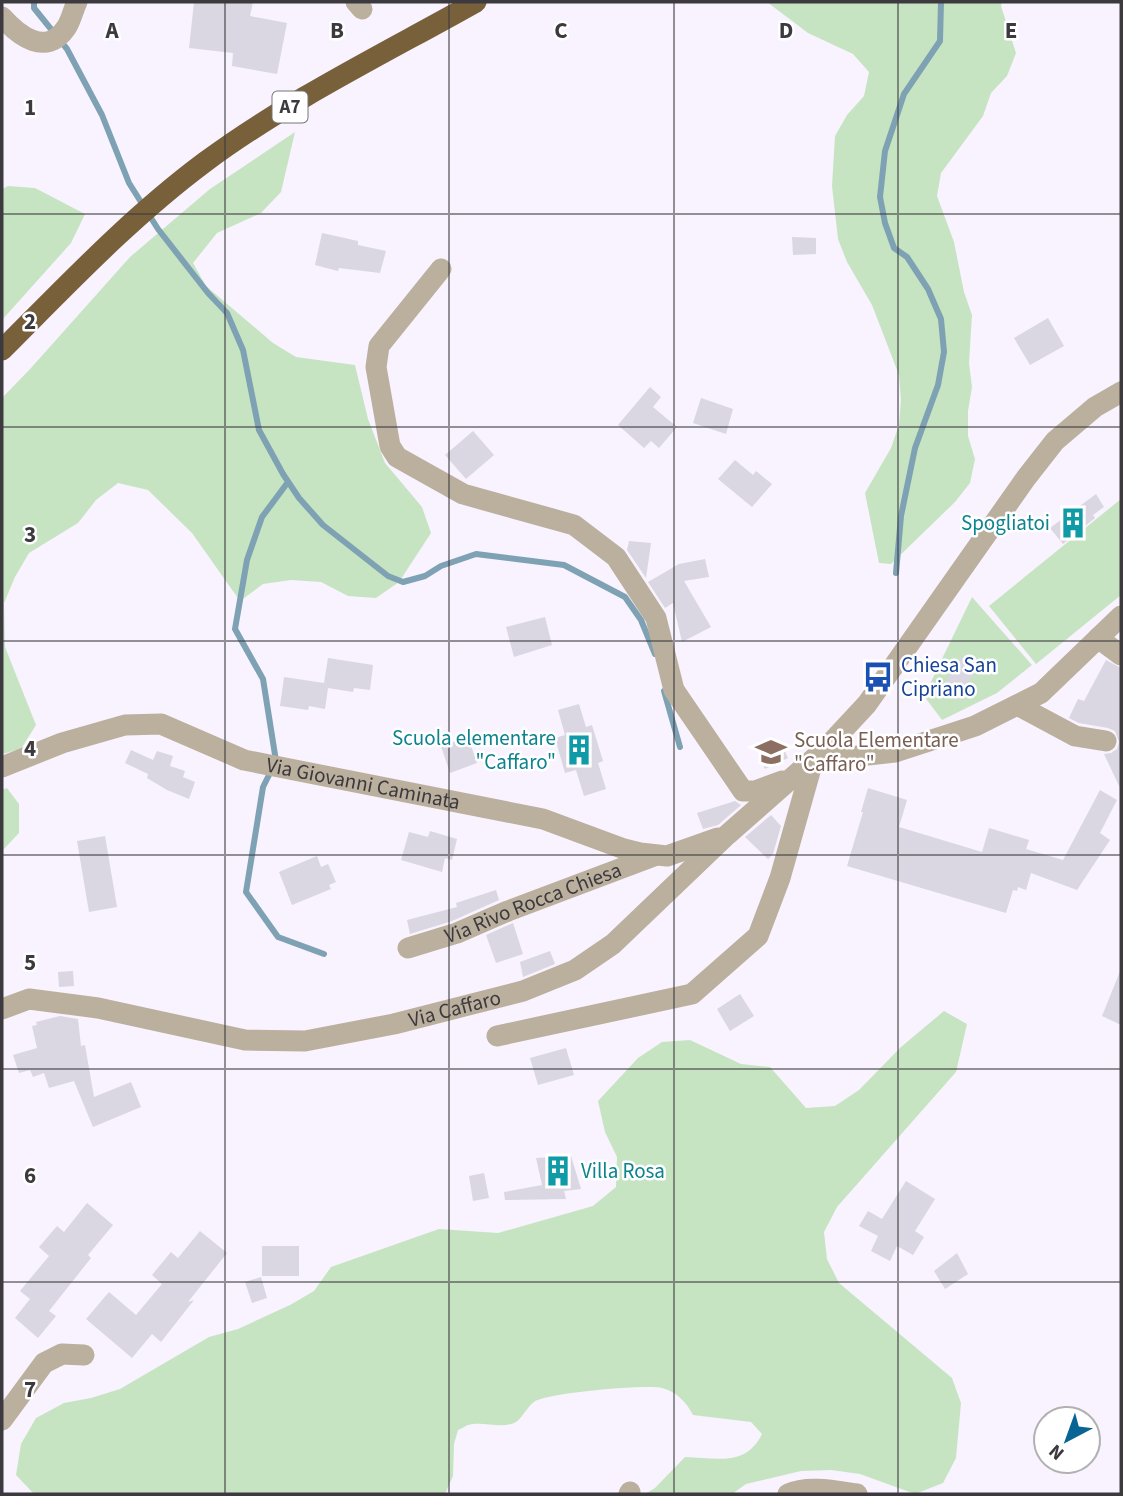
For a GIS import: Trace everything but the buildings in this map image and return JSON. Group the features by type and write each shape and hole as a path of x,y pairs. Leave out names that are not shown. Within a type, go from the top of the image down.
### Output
{"highway":[{"name":"A7","path":"2,350 118,235 204,163 247,133 476,2"}],"street":[{"path":"2,17 18,35 35,43 54,39 66,28 77,2"},
{"path":"441,269 379,346 376,366 390,446 397,457 463,494 574,525 616,557 656,618 674,690 743,791 755,791 793,777"},
{"name":"Via Caffaro","path":"2,1009 29,999 98,1008 245,1040 304,1041 394,1024 523,991 575,970 613,944 727,835 820,754 867,704 1055,441 1095,407 1121,392"},
{"path":"497,1036 692,994 758,936 780,878 820,754 895,752 975,726 1041,693 1121,616"},
{"path":"1098,638 1121,655"},
{"path":"1017,705 1075,736 1106,741"},
{"name":"Via Giovanni Caminata","path":"2,767 62,743 125,725 161,724 244,760 543,819 624,849 667,856 727,835"},
{"name":"Via Rivo Rocca Chiesa","path":"408,948 457,933 656,855"},
{"path":"2,1420 44,1363 62,1354 84,1355"},
{"path":"788,1494 795,1491 857,1494"}],"green space":[{"path":"767,2 1002,2 1016,53 1007,76 991,93 983,116 941,173 937,196 954,242 964,292 972,315 969,363 972,387 968,436 975,459 970,483 955,502 891,564 879,563 865,493 891,448 899,425 899,375 872,305 847,262 838,239 832,186 835,136 847,115 864,96 869,72 853,54 808,33"},
{"path":"295,132 281,192 261,213 217,233 193,263 206,286 273,343 296,357 355,365 368,419 385,463 422,507 431,533 399,582 376,598 348,596 321,582 291,580 263,584 240,601 192,533 148,490 118,483 96,500 78,523 29,553 15,577 4,603 5,647 36,725 21,749 2,754 2,398 130,257 210,189"},
{"path":"8,186 35,188 85,214 71,243 2,320 2,189"},
{"path":"1121,499 1121,595 1036,664 989,606"},
{"path":"972,597 1032,665 997,693 942,720 924,696"},
{"path":"7,788 19,804 19,833 2,851 2,790"},
{"path":"944,1011 967,1024 956,1072 837,1207 824,1232 827,1259 839,1283 952,1378 961,1403 956,1458 943,1483 915,1494 860,1474 831,1470 801,1471 746,1484 732,1494 645,1494 655,1488 685,1457 719,1459 739,1456 748,1452 762,1434 751,1422 693,1415 677,1395 653,1387 557,1395 534,1402 511,1424 471,1424 458,1430 454,1444 453,1476 445,1494 34,1494 16,1475 21,1444 36,1418 64,1403 120,1389 209,1337 238,1329 290,1305 314,1291 331,1267 439,1229 498,1233 593,1206 616,1187 617,1157 605,1132 598,1101 638,1058 662,1042 690,1040 741,1064 770,1067 806,1108 835,1106 859,1090 901,1047"}],"waterway":[{"path":"34,2 34,8 67,49 102,115 129,183 158,229 227,313 243,350 259,430 299,498 323,525 388,576 403,582 425,576 441,566 476,554 564,565 625,597 641,620 655,654"},
{"path":"896,573 901,516 915,448 938,385 944,352 941,319 928,289 907,257 894,248 880,197 885,151 904,94 940,41 941,2"},
{"path":"276,761 263,679 235,629 247,560 262,517 288,482"},
{"path":"664,691 680,747"},
{"path":"271,771 263,787 246,892 278,937 324,954"}],"place":[{"name":"Spogliatoi","path":"1073,523"},
{"name":"Chiesa San Cipriano","path":"878,677"},
{"name":"Scuola elementare \"Caffaro\"","path":"579,750"},
{"name":"Scuola Elementare \"Caffaro\"","path":"771,752"},
{"name":"Villa Rosa","path":"558,1171"}]}
